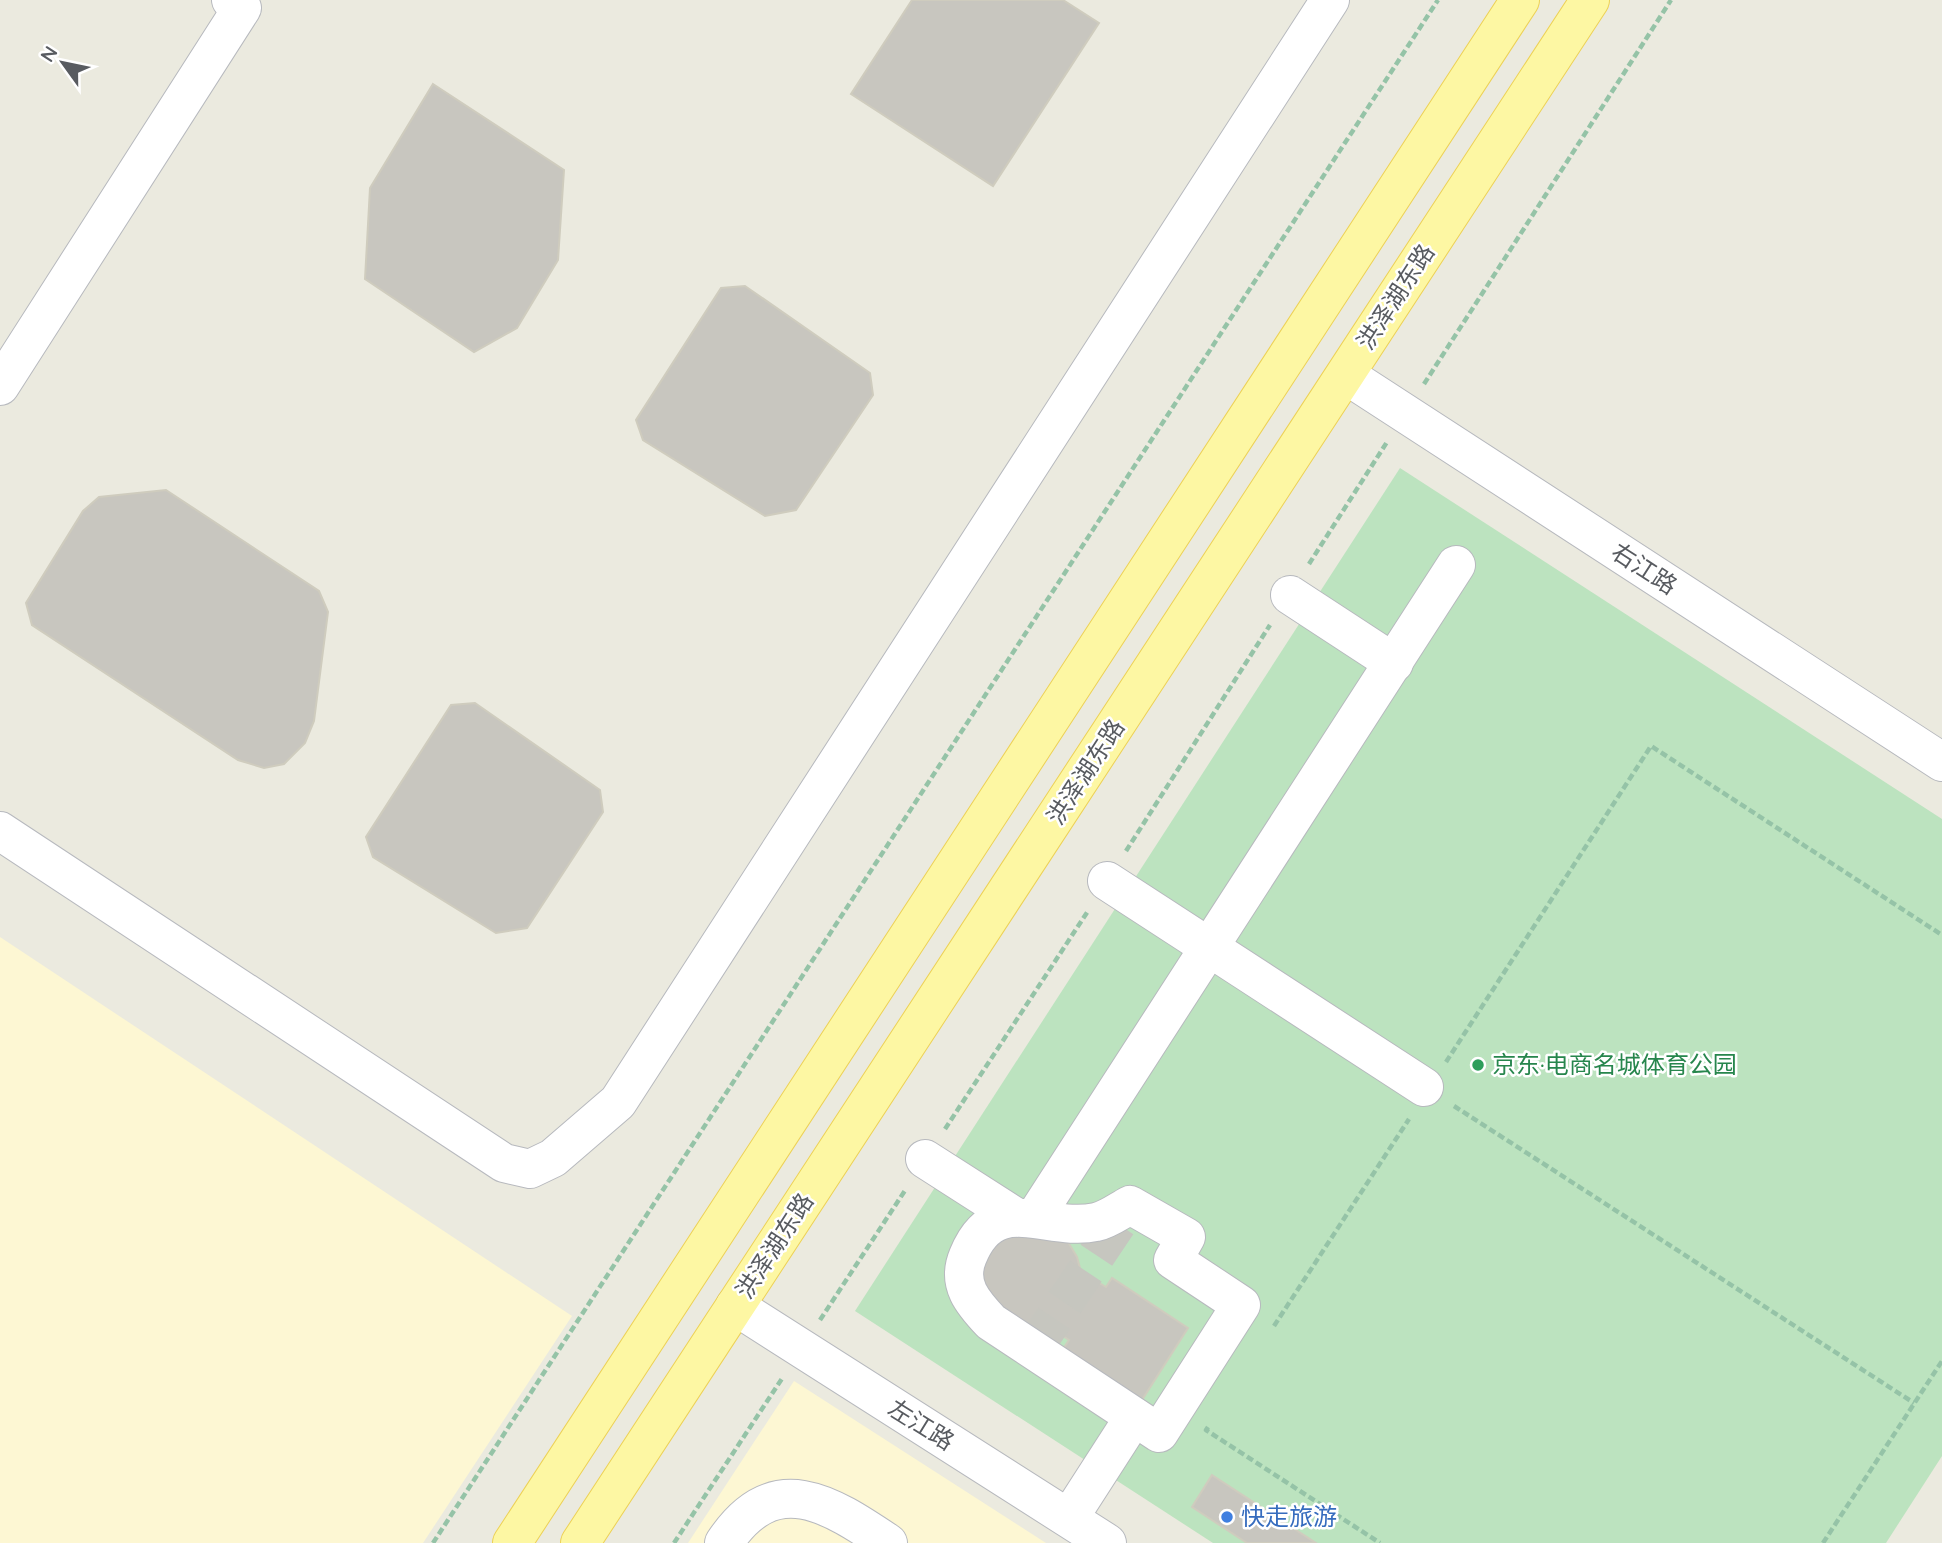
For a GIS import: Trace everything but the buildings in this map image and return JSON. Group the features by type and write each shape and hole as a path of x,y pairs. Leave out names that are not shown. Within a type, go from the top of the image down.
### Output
{"main road":[{"path":"512,1543 1520,0"},
{"name":"洪泽湖东路","path":"580,1543 1590,0"}],"street":[{"path":"0,386 242,8 231,0"},
{"path":"0,831 504,1163 530,1169 553,1158 618,1102 1330,0"},
{"name":"右江路","path":"1346,375 1942,762"},
{"path":"1024,1217 1210,947 1456,565"},
{"path":"1290,595 1394,663"},
{"path":"1107,881 1426,1088"},
{"path":"925,1159 1024,1217"},
{"path":"1130,1205 1186,1237 1173,1260 1241,1305 1160,1433 1134,1417 991,1322 973,1303 964,1278 966,1259 983,1231 1024,1217 1096,1222 1130,1205"},
{"name":"左江路","path":"735,1306 1107,1543"},
{"path":"1069,1518 1134,1417"},
{"path":"724,1543 737,1523 757,1509 783,1500 806,1499 841,1511 888,1543"}],"path":[{"path":"433,1543 1438,0"},
{"path":"674,1543 1107,881 1671,0"},
{"path":"1273,1328 1426,1088 1651,746 1942,935"},
{"path":"1426,1088 1914,1404"},
{"path":"1824,1543 1942,1361"},
{"path":"1213,1419 1206,1430 1380,1543"}],"shaded area":[{"path":"0,937 572,1316 423,1543 0,1543"},
{"path":"794,1381 1046,1543 688,1543"}],"green space":[{"name":"京东·电商名城体育公园","path":"1400,468 1942,819 1942,1456 1886,1543 1213,1543 855,1311"}],"tunnel":[{"path":"1033,1350 1130,1205"}],"place":[{"name":"京东·电商名城体育公园","path":"1478,1065"},
{"name":"快走旅游","path":"1227,1517"}]}
